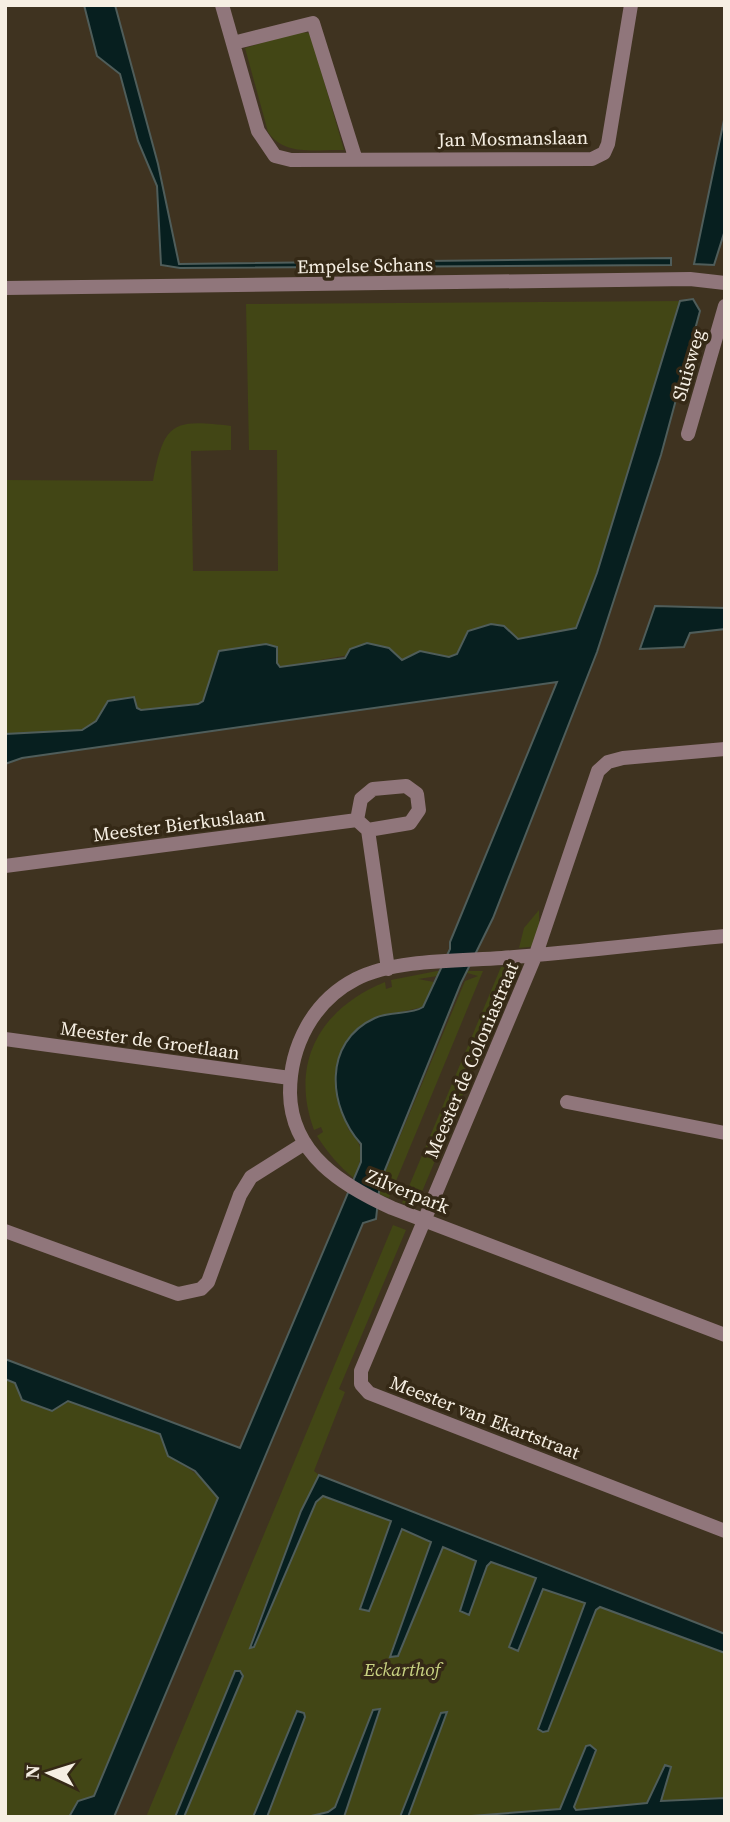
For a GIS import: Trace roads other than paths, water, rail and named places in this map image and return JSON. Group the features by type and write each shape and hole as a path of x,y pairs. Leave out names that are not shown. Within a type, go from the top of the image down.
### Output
{"street":[{"name":"Jan Mosmanslaan","path":"222,5 258,131 275,156 291,160 592,159 604,153 608,144 631,5"},
{"path":"233,43 313,23 356,160"},
{"name":"Empelse Schans","path":"5,288 690,279 725,283"},
{"name":"Sluisweg","path":"688,434 725,306"},
{"name":"Meester de Coloniastraat","path":"425,1218 536,954 598,771 608,762 623,758 725,749"},
{"name":"Meester Bierkuslaan","path":"5,866 363,825 388,969"},
{"name":"Zilverpark","path":"725,936 441,962 388,969 356,979 327,999 309,1023 297,1047 290,1078 295,1124 321,1166 347,1187 386,1205 725,1335"},
{"name":"Meester de Groetlaan","path":"5,1039 290,1078"},
{"path":"567,1102 725,1133"},
{"path":"5,1231 178,1294 201,1289 208,1282 240,1195 251,1177 305,1143"},
{"name":"Meester van Ekartstraat","path":"425,1218 361,1371 361,1384 369,1393 725,1531"}],"water":[{"path":"84,5 115,5 158,164 179,264 671,258 671,265 180,268 161,265 157,186 138,141 120,74 97,56"},
{"path":"725,115 725,230 714,265 694,264"},
{"path":"693,299 700,311 661,455 597,652 493,918 461,983 380,1182 376,1219 363,1223 114,1817 69,1817 78,1801 94,1796 218,1498 195,1471 168,1456 160,1434 68,1401 52,1411 22,1400 15,1383 5,1379 5,1359 240,1448 361,1162 361,1144 350,1129 337,1094 339,1059 346,1043 358,1029 375,1018 423,1007 450,949 450,942 557,682 22,758 5,764 5,734 82,730 96,721 108,701 134,697 137,708 141,710 198,704 203,701 219,651 266,644 277,647 277,663 280,667 345,658 350,649 367,643 389,648 402,660 420,651 449,657 457,654 468,631 491,624 504,626 518,639 576,628 597,573 680,301"},
{"path":"655,606 725,608 725,629 690,633 684,647 640,649"},
{"path":"319,1475 725,1634 725,1653 600,1607 596,1610 548,1731 543,1732 538,1729 585,1603 543,1589 518,1651 509,1647 536,1578 491,1562 487,1566 469,1615 460,1611 476,1561 443,1547 398,1656 390,1657 431,1542 402,1529 369,1611 360,1609 391,1521 323,1496 316,1502 254,1647 250,1648 301,1511"},
{"path":"235,1671 240,1671 243,1676 184,1817 175,1817"},
{"path":"380,1709 344,1817 307,1817 328,1812 335,1807 373,1710"},
{"path":"297,1711 304,1713 305,1717 267,1817 253,1817"},
{"path":"447,1712 408,1817 400,1817 441,1713"},
{"path":"590,1745 596,1750 574,1807 576,1810 647,1803 665,1765 671,1767 661,1801 725,1798 725,1817 458,1817 560,1809 586,1746"}],"park label":[{"name":"Eckarthof","path":"402,1669"}]}
